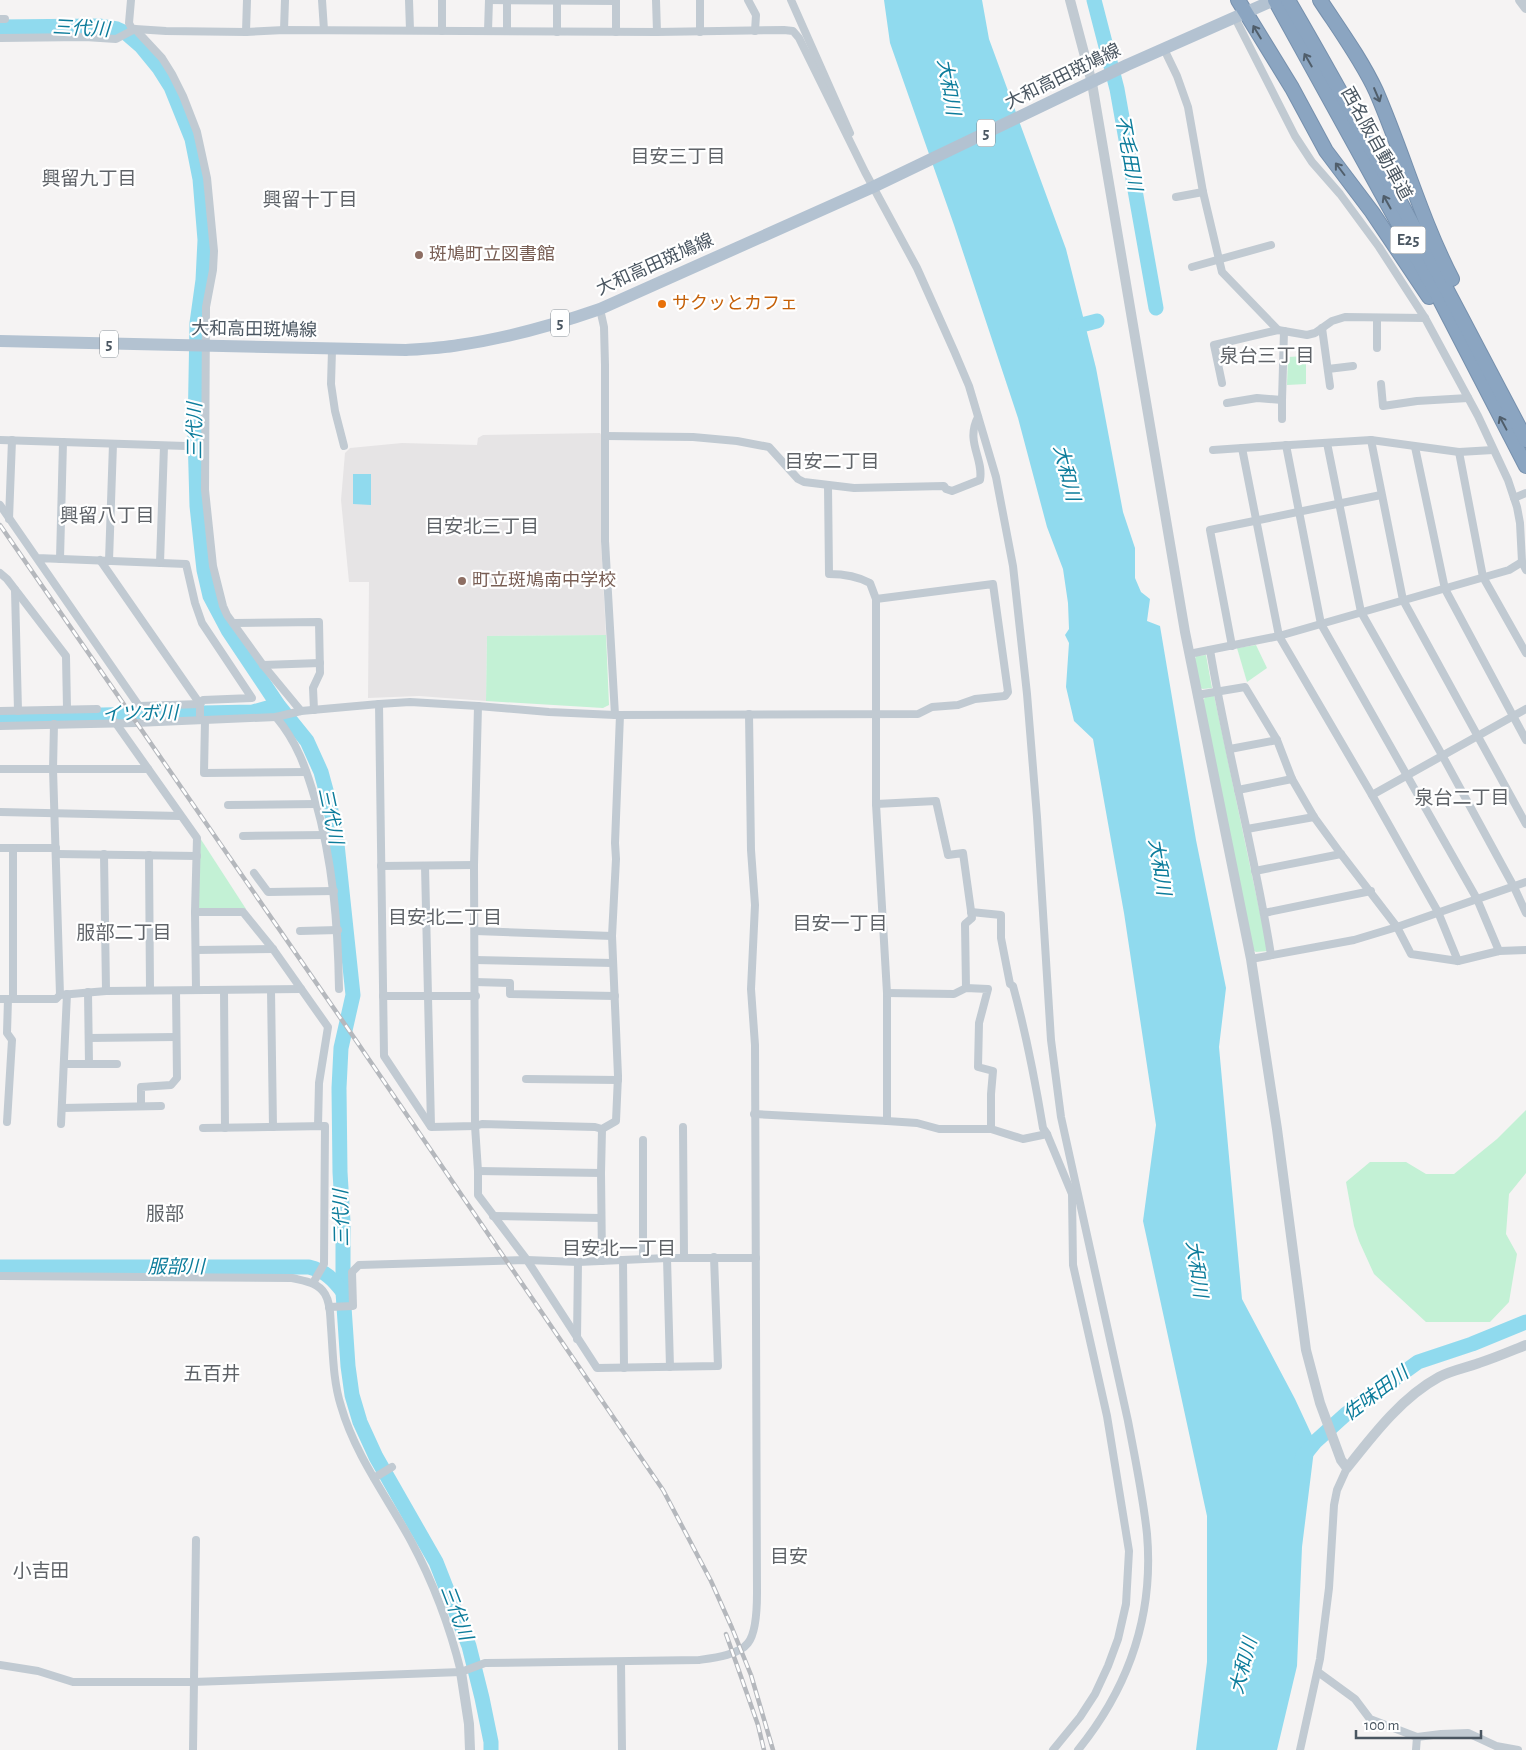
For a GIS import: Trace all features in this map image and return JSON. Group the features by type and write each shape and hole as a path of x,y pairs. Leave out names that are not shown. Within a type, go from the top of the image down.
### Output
{"highway":[{"path":"1238,0 1241,16 1292,88 1326,151 1378,220 1430,299 1475,375 1488,381 1486,346 1444,263 1420,208 1375,90 1354,52 1320,0"},
{"name":"西名阪自動車道","path":"1274,0 1290,15 1436,292 1488,381 1526,440"},
{"name":"西名阪自動車道","path":"1288,0 1290,15"},
{"name":"西名阪自動車道","path":"1488,381 1526,466"}],"main road":[{"name":"大和高田斑鳩線","path":"0,342 406,350 458,346 555,325 600,310 873,187 1127,66 1274,0"}],"street":[{"path":"131,0 129,23 162,58 172,74 197,132 205,161 211,205 214,251 213,270 206,307 204,490 213,566 223,606 233,624 301,712"},
{"path":"246,32 247,0"},
{"path":"284,30 285,0"},
{"path":"322,0 324,30"},
{"path":"408,0 410,30"},
{"path":"442,0 442,31"},
{"path":"488,31 489,0 616,0 616,32"},
{"path":"507,0 507,31"},
{"path":"557,0 557,32"},
{"path":"656,0 657,32"},
{"path":"700,0 700,32"},
{"path":"748,0 756,15 755,30"},
{"path":"791,0 848,127 865,172"},
{"path":"1070,0 1092,83 1197,695 1251,959 1277,1129 1309,1364 1336,1452 1347,1468"},
{"path":"1520,0 1526,8"},
{"path":"1241,16 1295,136 1312,162 1360,220 1425,318 1486,430 1514,498 1520,523 1522,562 1526,570"},
{"path":"0,38 85,37 116,39 133,29 246,32 284,30 557,32 755,30 793,31 800,38 865,172 916,268 952,345 968,386 996,477 1013,566 1027,694 1037,817 1050,1040 1061,1117 1075,1193 1137,1466 1147,1535 1148,1567 1142,1623 1128,1670 1097,1727 1078,1750"},
{"path":"1164,49 1177,76 1188,107 1203,192 1222,272 1281,331 1282,419"},
{"path":"1176,198 1203,192"},
{"path":"1192,267 1271,245"},
{"path":"431,1126 476,1126 482,1124 595,1127 602,1129 616,1121 618,1080 612,936 616,859 614,843 618,715 605,541 606,365 604,327 600,310"},
{"path":"1222,383 1214,345 1281,331 1307,335 1315,333 1332,321 1345,317 1425,318"},
{"path":"1377,318 1377,348"},
{"path":"1322,328 1330,386"},
{"path":"332,350 331,384 335,411 344,446"},
{"path":"1328,369 1353,366"},
{"path":"1381,384 1383,406 1416,400 1468,398"},
{"path":"1227,403 1258,398 1282,400"},
{"path":"606,436 693,437 737,441 769,447 798,479 804,482 828,486 882,488 944,486 952,492 980,480 981,473 973,438 978,418"},
{"path":"0,440 186,446"},
{"path":"10,518 12,440"},
{"path":"1213,450 1371,440 1459,452 1485,452 1493,450"},
{"path":"1371,440 1403,600 1526,824"},
{"path":"60,559 63,442"},
{"path":"1327,443 1361,612 1514,886 1526,913"},
{"path":"109,561 113,444"},
{"path":"1286,445 1321,624 1477,899 1499,951"},
{"path":"160,562 164,446"},
{"path":"1415,447 1445,589 1526,740"},
{"path":"1242,448 1279,636 1438,912 1458,961"},
{"path":"1459,452 1483,577 1526,653"},
{"path":"828,486 829,574 842,574 861,578 870,584 876,598 876,804 887,993 887,1120"},
{"path":"1514,498 1526,493"},
{"path":"1232,646 1210,530 1382,495"},
{"path":"0,505 139,706 200,704 203,700 252,698 202,623 195,603 190,570 186,564 37,558"},
{"path":"100,560 200,704 204,773 306,772"},
{"path":"1190,654 1279,636 1509,570 1522,562"},
{"path":"0,573 66,656 67,709"},
{"path":"0,726 276,717 314,710 410,702 618,715 918,714 932,707 958,705 974,699 1004,696 1008,692 993,584 876,598"},
{"path":"15,590 18,711"},
{"path":"233,624 318,622 320,673 313,688 314,710"},
{"path":"1210,650 1271,955"},
{"path":"263,665 320,663"},
{"path":"1197,695 1245,687 1277,740 1292,779 1314,817 1397,927 1410,954 1458,961 1499,951 1526,950"},
{"path":"379,704 384,1056 431,1126"},
{"path":"478,706 474,865 478,1195 527,1260 597,1368 718,1366 714,1257"},
{"path":"0,711 98,709"},
{"path":"1372,795 1526,710"},
{"path":"0,1665 38,1671 73,1682 193,1682 463,1672 485,1663 621,1662 714,1658 743,1647 748,1643 752,1635 757,1593 755,1045 751,988 755,905 751,850 749,714"},
{"path":"276,717 296,744 316,804 330,858 338,930 339,989"},
{"path":"115,722 197,838 195,912 196,990"},
{"path":"54,724 53,769 56,851 64,994 64,1064 61,1124"},
{"path":"1230,749 1277,740"},
{"path":"0,769 148,769"},
{"path":"1238,790 1292,779"},
{"path":"876,804 936,801 948,855 963,854 972,918 965,924 966,988"},
{"path":"228,806 316,804"},
{"path":"0,812 180,816"},
{"path":"1247,829 1314,817"},
{"path":"243,836 324,835"},
{"path":"0,848 104,854 197,856"},
{"path":"7,1122 12,1040 7,1033 7,999 13,848"},
{"path":"104,854 106,991"},
{"path":"1255,871 1341,854"},
{"path":"149,855 150,990"},
{"path":"381,866 474,865"},
{"path":"425,866 431,1126"},
{"path":"254,873 268,892 334,891"},
{"path":"1251,959 1354,940 1526,882"},
{"path":"1264,914 1371,892"},
{"path":"195,912 243,912 274,950 328,1027 319,1083 318,1126"},
{"path":"971,912 1002,915 1001,938 1010,984 1013,986 1020,1009 1044,1128 1075,1193 1073,1265 1107,1416 1119,1483 1128,1551 1126,1604 1118,1639 1108,1666 1095,1694 1054,1750"},
{"path":"300,931 338,930"},
{"path":"475,931 612,936"},
{"path":"196,950 274,950"},
{"path":"475,960 613,963"},
{"path":"475,982 510,982 510,994 615,996"},
{"path":"887,993 954,994 966,988 988,989 979,1023 978,1067 993,1071 991,1129"},
{"path":"7,999 56,999 64,994 106,991 301,989"},
{"path":"224,990 225,1128"},
{"path":"271,990 273,1127"},
{"path":"141,1106 141,1087 171,1085 177,1078 176,991"},
{"path":"88,992 89,1064"},
{"path":"383,996 476,996"},
{"path":"89,1038 176,1037"},
{"path":"64,1064 117,1064"},
{"path":"526,1079 618,1080"},
{"path":"62,1108 161,1106"},
{"path":"754,1114 887,1120 917,1123 939,1129 991,1129 1023,1139 1047,1134"},
{"path":"203,1128 325,1126 324,1264 314,1281"},
{"path":"683,1126 684,1258"},
{"path":"602,1129 602,1261"},
{"path":"643,1259 644,1140"},
{"path":"478,1171 601,1173"},
{"path":"493,1216 601,1218"},
{"path":"331,1307 353,1306 352,1272 359,1265 527,1260 578,1262 667,1258 756,1258"},
{"path":"667,1258 670,1367"},
{"path":"623,1260 624,1368"},
{"path":"577,1339 578,1262"},
{"path":"0,1276 292,1278 314,1281 324,1293 331,1307 336,1383 341,1407 356,1445 412,1542 436,1595 454,1644 463,1672 470,1750"},
{"path":"1300,1750 1318,1672 1329,1588 1334,1505 1337,1490 1347,1468 1364,1446 1401,1406 1431,1382 1452,1371 1481,1363 1526,1345"},
{"path":"374,1478 392,1468"},
{"path":"193,1750 196,1540"},
{"path":"621,1662 622,1750"},
{"path":"1318,1672 1355,1699 1370,1719 1418,1737 1468,1733 1496,1746 1518,1750"},
{"path":"1416,1750 1418,1737"}],"shaded area":[{"path":"600,433 602,436 601,541 606,635 487,636 486,701 419,696 368,698 369,582 349,582 341,500 345,453 350,448 402,443 477,445 478,438 483,435"}],"green space":[{"path":"1306,356 1306,384 1287,385 1288,357"},
{"path":"606,635 609,705 603,708 486,701 487,636"},
{"path":"1256,645 1267,668 1247,682 1237,648"},
{"path":"1206,655 1212,688 1203,689 1200,688 1195,659 1196,656"},
{"path":"1214,695 1268,951 1256,952 1253,950 1203,701 1205,697"},
{"path":"200,838 246,909 198,908"},
{"path":"1526,1110 1526,1173 1509,1194 1506,1234 1517,1254 1509,1302 1490,1322 1426,1322 1374,1274 1354,1226 1346,1182 1370,1162 1406,1162 1426,1174 1454,1174 1497,1139"}],"water":[{"name":"大和川","path":"884,0 982,0 989,39 1066,249 1096,368 1123,512 1135,548 1135,578 1141,592 1150,599 1147,621 1160,626 1196,840 1226,988 1219,1047 1242,1299 1295,1399 1315,1442 1302,1547 1297,1666 1277,1750 1196,1750 1207,1662 1207,1516 1143,1221 1156,1125 1124,913 1093,739 1074,721 1066,687 1069,643 1065,635 1069,629 1068,603 1063,569 1047,527 1018,418 954,225 890,43"},
{"path":"353,474 371,474 371,505 353,504"}],"waterway":[{"name":"不毛田川","path":"1094,0 1117,89 1156,308"},
{"name":"三代川","path":"0,27 99,26 117,29 126,33 141,46 159,68 171,87 192,139 200,179 205,240 203,280 197,323 195,434 197,506 204,570 210,596 228,630 278,705 307,741 321,772 330,805 337,844 353,995 341,1048 339,1088 343,1292 352,1395 360,1422 376,1457 436,1562 469,1646 482,1698 491,1750"},
{"name":"不毛田川","path":"1066,329 1097,321"},
{"name":"イツボ川","path":"0,717 253,712 278,705"},
{"name":"服部川","path":"0,1267 309,1267 328,1276 343,1292"},
{"name":"佐味田川","path":"1302,1458 1315,1442 1346,1414 1418,1362 1472,1344 1526,1322"}],"railway":[{"path":"0,525 355,1039 663,1490 711,1581 732,1628 751,1675 773,1750"},
{"path":"726,1634 758,1725 764,1750"}],"place":[{"name":"斑鳩町立図書館","path":"419,255"},
{"name":"サクッとカフェ","path":"662,304"},
{"name":"町立斑鳩南中学校","path":"462,581"}],"district":[{"name":"目安三丁目","path":"678,157"},
{"name":"興留九丁目","path":"89,179"},
{"name":"興留十丁目","path":"310,200"},
{"name":"泉台三丁目","path":"1267,356"},
{"name":"目安二丁目","path":"832,462"},
{"name":"興留八丁目","path":"107,516"},
{"name":"目安北三丁目","path":"482,527"},
{"name":"泉台二丁目","path":"1462,798"},
{"name":"目安北二丁目","path":"445,918"},
{"name":"目安一丁目","path":"840,924"},
{"name":"服部二丁目","path":"124,933"},
{"name":"服部","path":"165,1214"},
{"name":"目安北一丁目","path":"619,1249"},
{"name":"五百井","path":"212,1374"},
{"name":"目安","path":"789,1557"},
{"name":"小吉田","path":"41,1571"}]}
